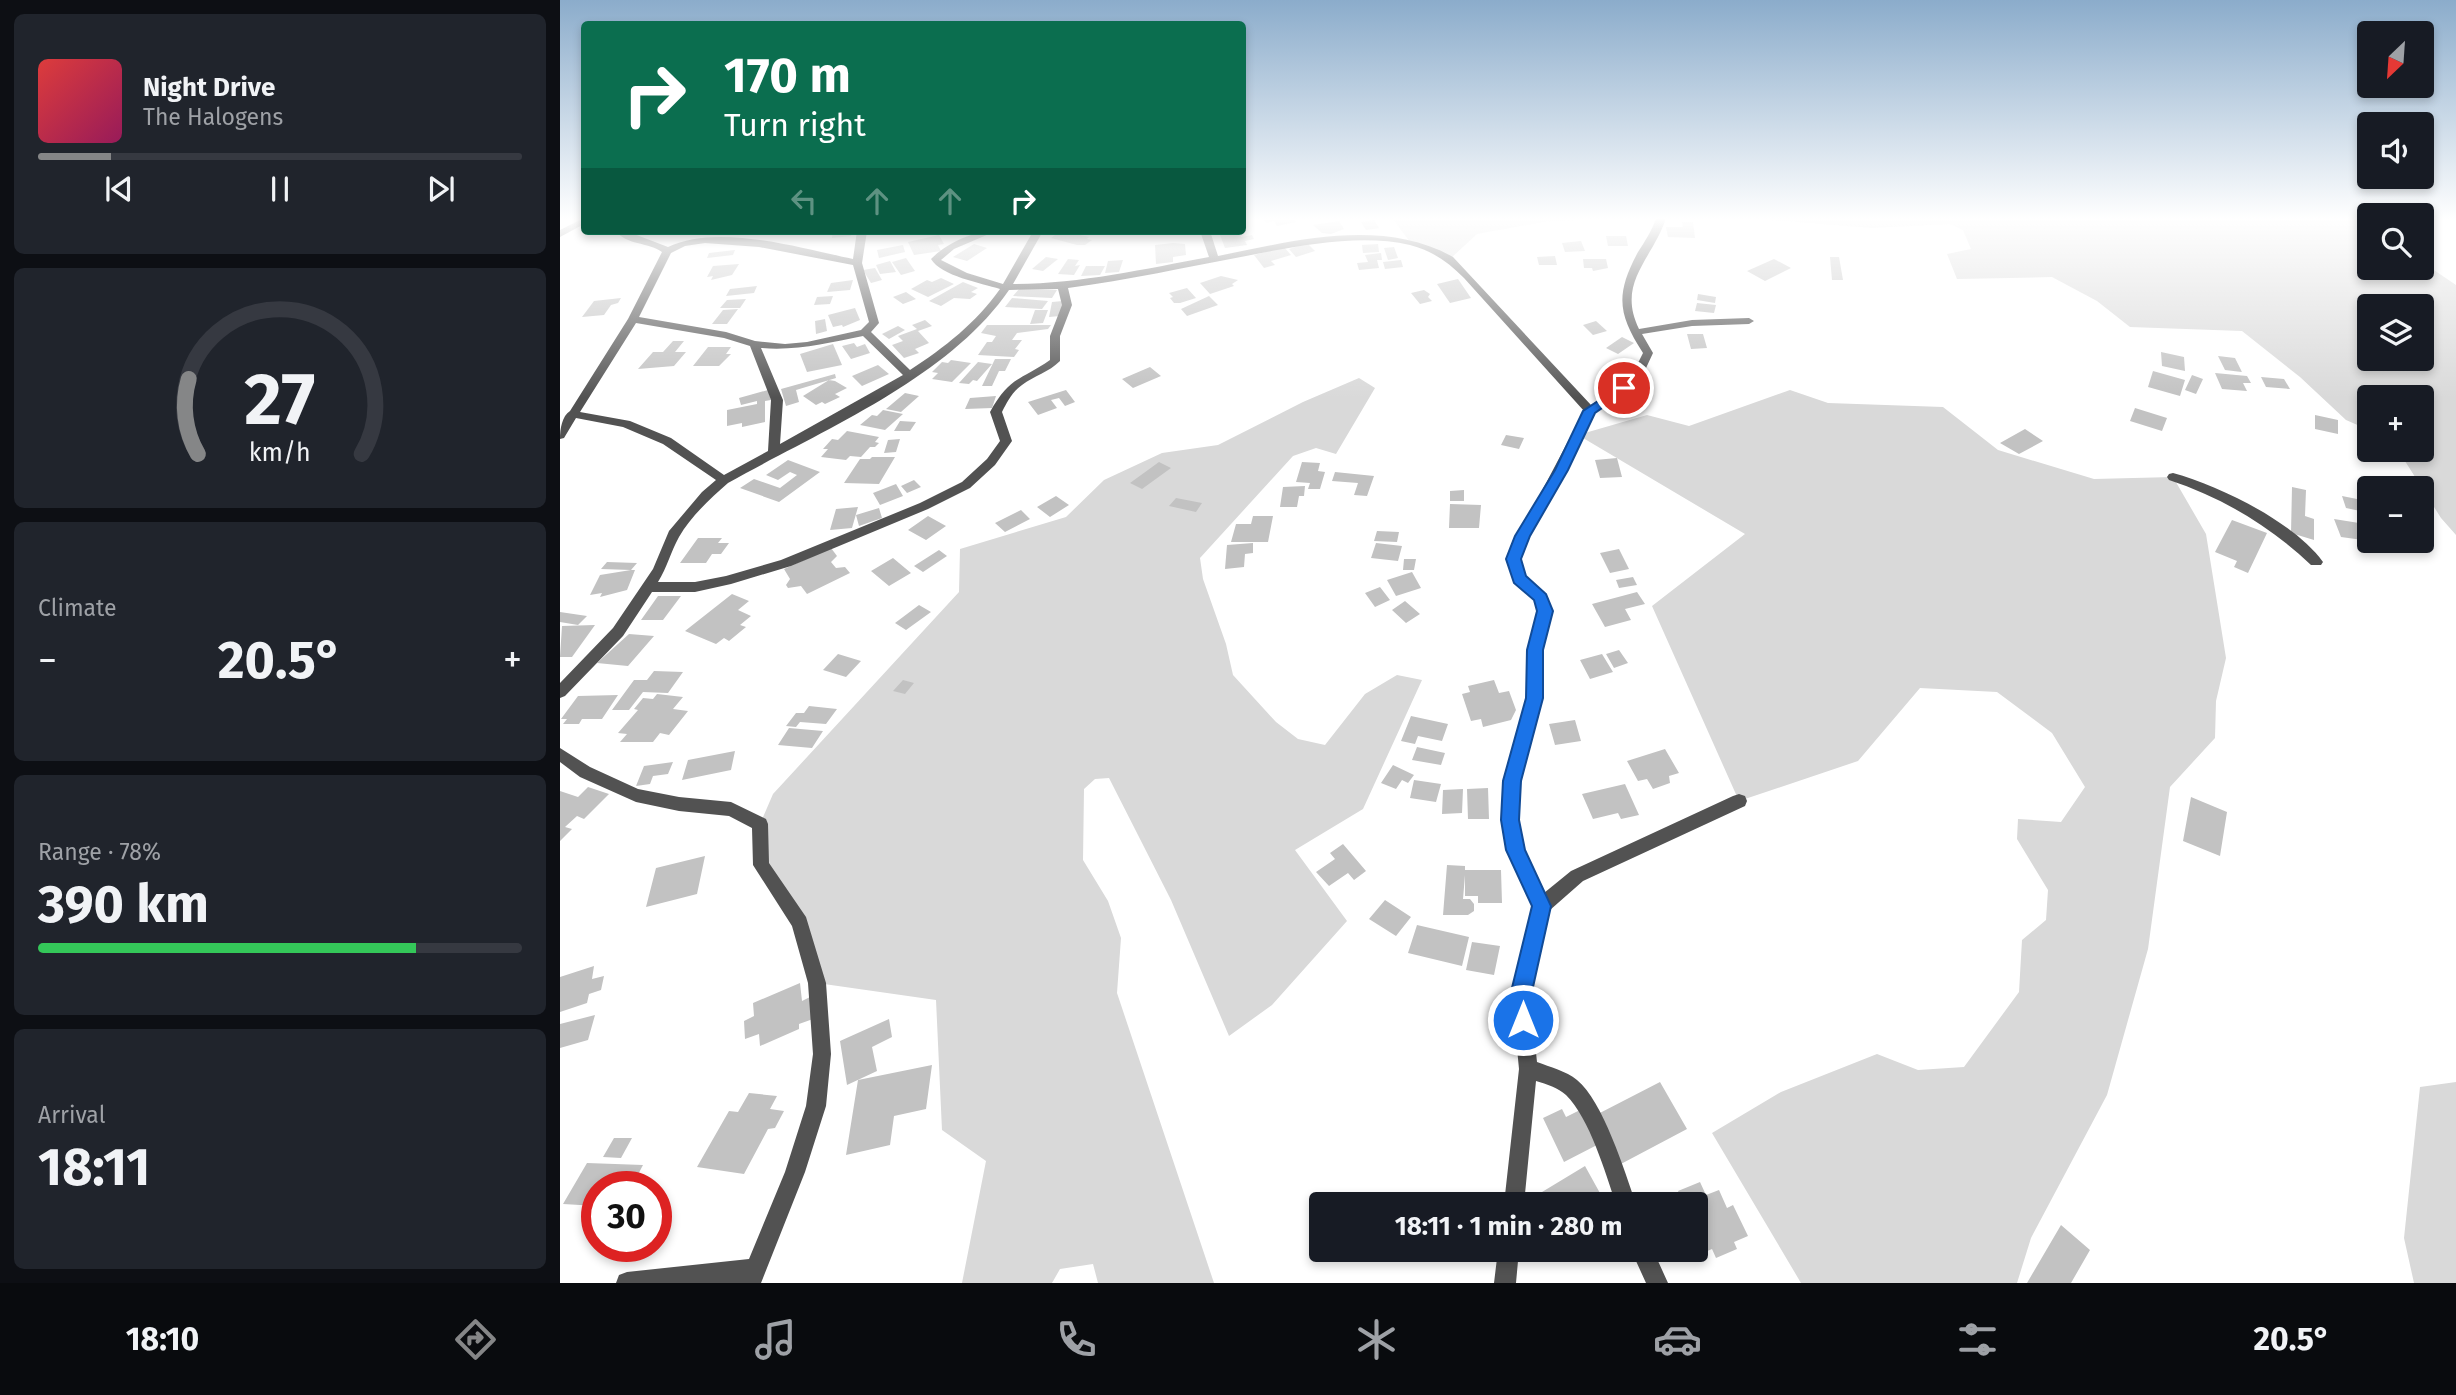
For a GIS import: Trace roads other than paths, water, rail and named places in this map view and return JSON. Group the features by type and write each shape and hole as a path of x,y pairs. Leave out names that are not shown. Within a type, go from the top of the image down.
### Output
{"street":[{"path":"560,435 633,319 654,278"},
{"path":"633,319 726,335 754,344 785,347 807,345 865,332 874,323 861,278"},
{"path":"974,278 1004,287 1062,286 1119,278"},
{"path":"560,692 618,632 659,570 674,534 706,495 724,480 909,375 950,346 992,307 1010,278"},
{"path":"1469,278 1590,411"},
{"path":"1542,906 1515,850 1510,820 1512,781 1535,698 1535,650 1545,611 1541,598 1520,579 1513,559 1522,536 1561,470 1590,411 1636,379 1648,353 1625,314 1627,286 1631,278"},
{"path":"649,587 695,587 726,581 786,563 924,506 966,485 991,462 1006,440 996,412 1006,393 1026,376 1055,361 1054,335 1065,318 1068,300 1062,286"},
{"path":"1635,333 1660,326 1703,321 1749,321"},
{"path":"865,332 909,375"},
{"path":"754,344 777,400 774,451"},
{"path":"572,414 626,424 656,437 724,480"},
{"path":"2173,477 2232,499 2301,547 2316,562"},
{"path":"560,754 585,772 636,795 679,804 731,809 760,824 761,865 800,923 817,983 822,1054 816,1106 795,1172 753,1276 627,1283"},
{"path":"1515,1192 1528,1069 1521,996 1542,906 1577,876 1740,801"},
{"path":"1528,1069 1560,1080 1575,1091 1604,1144 1622,1192"},
{"path":"1505,1283 1508,1262"},
{"path":"1647,1262 1657,1283"}]}
